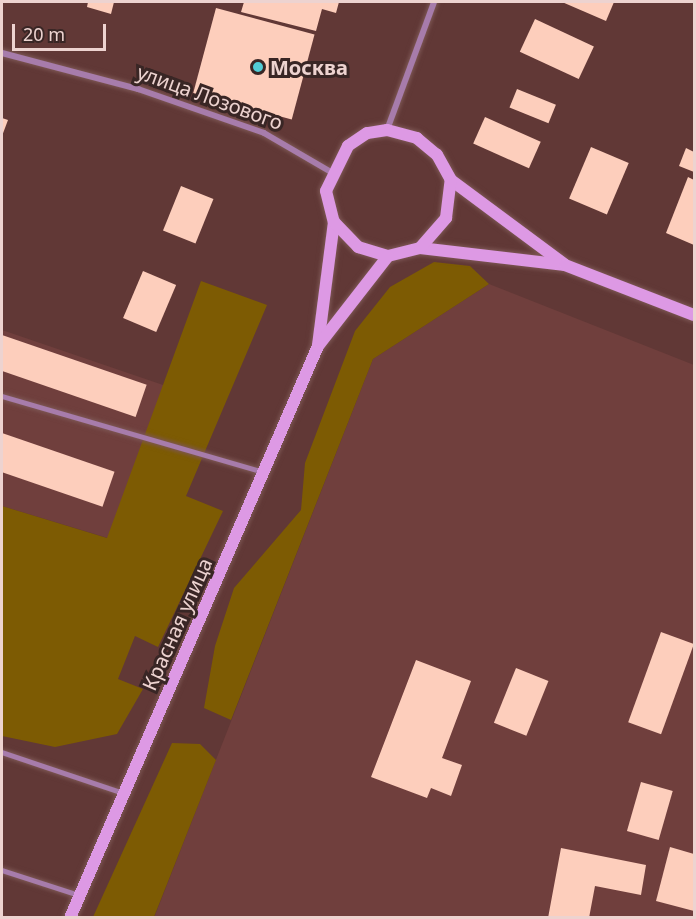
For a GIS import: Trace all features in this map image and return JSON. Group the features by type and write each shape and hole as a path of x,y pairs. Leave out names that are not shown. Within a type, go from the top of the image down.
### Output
{"street":[{"path":"434,2 387,130 417,138 437,155 451,180 565,265"},
{"name":"улица Лозового","path":"2,53 138,89 264,133 331,172"},
{"name":"Красная улица","path":"318,346 334,222 326,191 331,172 348,146 367,133 387,130"},
{"path":"420,248 446,218 451,180"},
{"name":"Красная улица","path":"70,918 318,346 388,256 358,247 334,222"},
{"path":"388,256 420,248 565,265 694,315"}],"lane":[{"path":"2,396 265,472"},
{"path":"2,752 125,793"},
{"path":"2,870 80,896"}],"shaded area":[{"path":"434,262 470,266 489,284 373,359 231,720 204,708 215,646 234,588 301,510 305,463 355,331 390,287"},
{"path":"201,281 267,305 186,496 223,511 158,647 135,636 118,679 143,689 117,734 55,747 2,736 2,506 107,538"},
{"path":"489,284 694,365 694,917 154,918 373,359"},
{"path":"2,330 166,386 108,538 2,506"},
{"path":"172,743 200,744 216,760 154,917 93,917"}],"building":[{"path":"88,2 114,2 111,14 87,7"},
{"path":"244,2 339,2 336,13 322,9 316,31 241,12"},
{"path":"562,2 614,2 606,21"},
{"path":"216,8 315,34 292,119 193,93"},
{"path":"535,19 594,46 579,79 520,52"},
{"path":"517,89 556,105 548,123 510,108"},
{"path":"485,117 541,142 529,168 473,143"},
{"path":"2,118 8,120 2,136"},
{"path":"591,147 629,163 607,215 569,199"},
{"path":"686,148 694,152 694,172 679,166"},
{"path":"688,177 694,180 694,245 666,233"},
{"path":"181,186 213,199 195,244 163,231"},
{"path":"143,271 176,285 156,332 123,318"},
{"path":"2,335 147,385 136,417 2,371"},
{"path":"2,433 115,472 102,507 2,472"},
{"path":"661,632 694,644 661,734 628,722"},
{"path":"416,660 471,681 442,758 462,765 451,796 431,788 427,798 371,777"},
{"path":"516,668 548,681 526,736 494,723"},
{"path":"641,782 673,791 659,840 627,831"},
{"path":"670,847 694,854 694,911 656,901"},
{"path":"561,848 646,865 641,895 595,886 589,918 548,918"}],"place":[{"name":"Москва","path":"258,67"}]}
